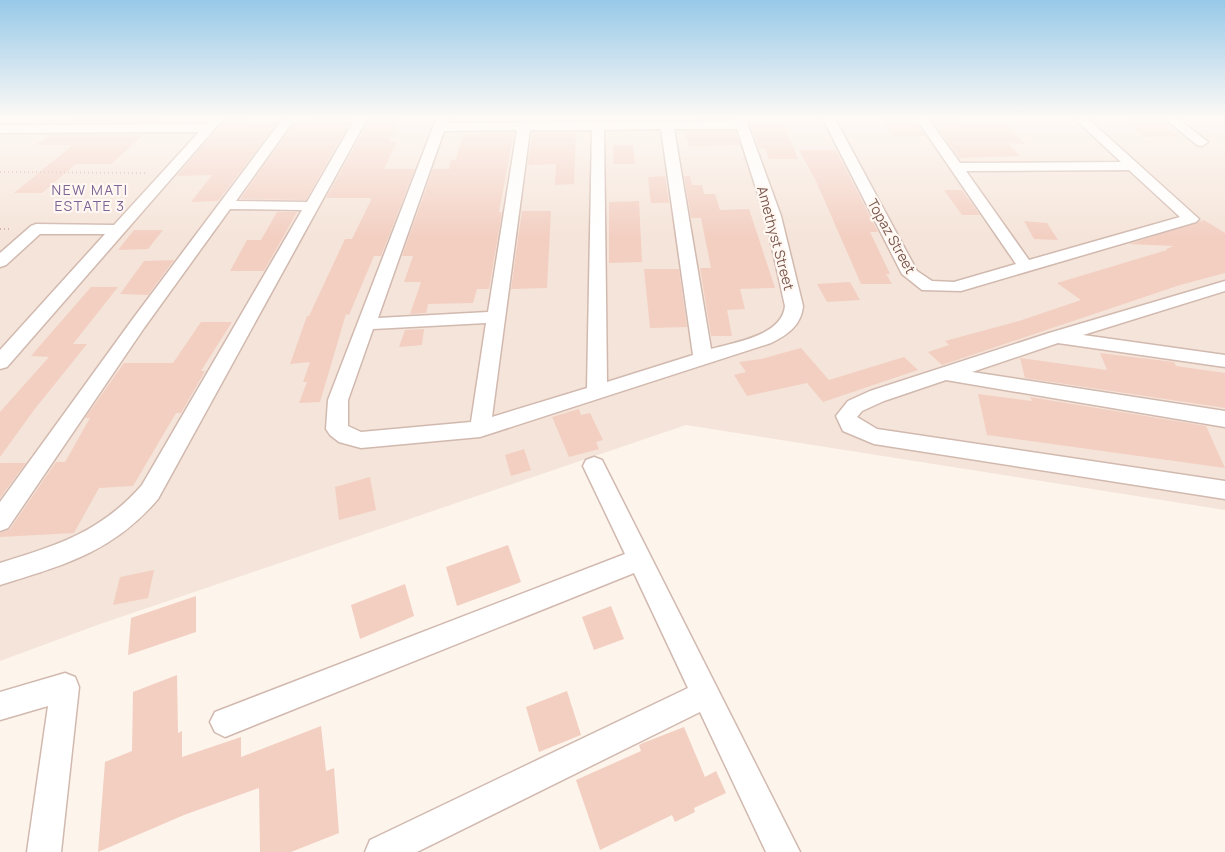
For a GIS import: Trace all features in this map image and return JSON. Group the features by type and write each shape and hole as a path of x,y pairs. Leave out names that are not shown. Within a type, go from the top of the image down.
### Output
{"street":[{"path":"0,362 184,157"},
{"path":"0,521 261,157"},
{"path":"0,574 94,541 119,526 136,510 150,492 340,157"},
{"path":"428,157 338,400 338,429 347,436 361,440 480,429 703,358 672,157"},
{"path":"480,429 494,317 519,157"},
{"path":"597,392 598,157"},
{"name":"Amethyst Street","path":"703,358 764,339 789,325 794,316 794,306 773,216 752,157"},
{"name":"Topaz Street","path":"849,157 910,274 928,286 955,287 1025,266"},
{"path":"949,157 1025,266 1191,219 1122,157"},
{"path":"956,167 1132,166"},
{"path":"225,205 313,206"},
{"path":"0,262 36,229 118,230"},
{"path":"1225,286 1056,337 877,396 855,406 846,417 850,425 874,436 1225,490"},
{"path":"365,324 494,317"},
{"path":"1056,337 1225,361"},
{"path":"945,374 1225,419"},
{"path":"594,466 783,852"},
{"path":"225,722 640,559"},
{"path":"0,706 65,687 44,852"},
{"path":"382,852 706,694"}],"path":[{"path":"0,172 169,173"}],"shaded area":[{"path":"0,157 1225,157 1225,510 686,425 100,624 0,661"}],"building":[{"path":"59,157 119,157 111,164 76,164 42,193 14,193"},
{"path":"193,157 252,157 218,201 191,202 212,175 177,176"},
{"path":"270,157 331,157 306,200 240,199"},
{"path":"349,157 390,157 384,169 415,169 381,256 374,256 349,315 346,314 320,402 299,403 307,382 303,382 310,362 290,364 307,316 345,239 352,239 371,200 370,198 326,198"},
{"path":"457,157 509,157 499,212 502,212 489,289 477,289 473,303 428,304 426,313 410,314 421,282 404,282 413,256 402,256 433,169 449,169 451,160 456,160"},
{"path":"529,157 575,157 574,184 555,185 556,164 528,165"},
{"path":"614,157 634,157 635,164 614,164"},
{"path":"768,157 797,157 798,159 769,159"},
{"path":"803,157 839,157 878,232 870,232 890,274 886,274 892,284 861,284 816,181"},
{"path":"958,157 997,157 959,158"},
{"path":"665,176 669,203 651,203 648,177"},
{"path":"684,176 690,176 692,185 702,185 704,194 715,194 720,210 749,209 775,288 740,289 745,309 727,310 732,336 711,336 700,268 711,268 701,218 691,218"},
{"path":"944,190 962,190 980,215 962,215"},
{"path":"639,201 642,262 609,263 609,202"},
{"path":"522,211 551,211 547,288 511,289"},
{"path":"277,212 297,212 264,271 230,271 247,240 261,240"},
{"path":"1204,220 1225,233 1225,273 1180,285 942,365 928,352 949,345 945,341 1019,321 1081,300 1057,283 1167,250 1174,246 1129,244"},
{"path":"1024,221 1047,223 1058,240 1034,239"},
{"path":"134,230 163,230 148,249 118,250"},
{"path":"174,260 148,295 120,294 144,261"},
{"path":"644,269 679,269 687,327 650,328"},
{"path":"850,282 860,300 827,302 817,284"},
{"path":"91,287 118,287 73,344 87,344 0,457 0,412 49,357 31,356"},
{"path":"201,322 232,322 201,371 205,371 181,413 176,413 133,486 99,488 74,533 0,537 0,533 10,529 56,462 65,462 90,418 85,418 124,363 173,363"},
{"path":"424,329 422,345 399,347 405,330"},
{"path":"801,348 829,380 904,357 918,370 823,402 807,383 747,396 734,375 746,372 739,362 761,359"},
{"path":"1100,353 1174,362 1176,366 1225,373 1225,408 1025,378 1020,358 1107,370"},
{"path":"978,394 1032,401 1030,397 1206,426 1225,468 987,435"},
{"path":"579,409 581,415 590,413 603,440 596,442 599,449 569,457 552,417"},
{"path":"524,449 531,470 511,476 505,455"},
{"path":"0,463 26,463 0,498"},
{"path":"370,477 376,510 339,520 335,487"},
{"path":"508,545 521,582 457,606 446,567"},
{"path":"154,570 148,598 113,605 120,577"},
{"path":"405,584 414,616 360,639 351,605"},
{"path":"196,596 196,632 128,655 131,618"},
{"path":"611,606 624,639 594,650 582,617"},
{"path":"177,675 178,733 182,731 182,757 241,737 241,757 321,726 326,771 334,768 339,833 291,852 260,852 259,788 184,815 98,852 105,762 132,751 133,692"},
{"path":"567,691 581,735 539,752 526,707"},
{"path":"684,727 705,777 716,771 726,793 694,808 695,812 675,822 672,815 600,850 576,780 641,751 639,745 643,743"}],"district":[{"name":"NEW MATI ESTATE 3","path":"90,198"}]}
